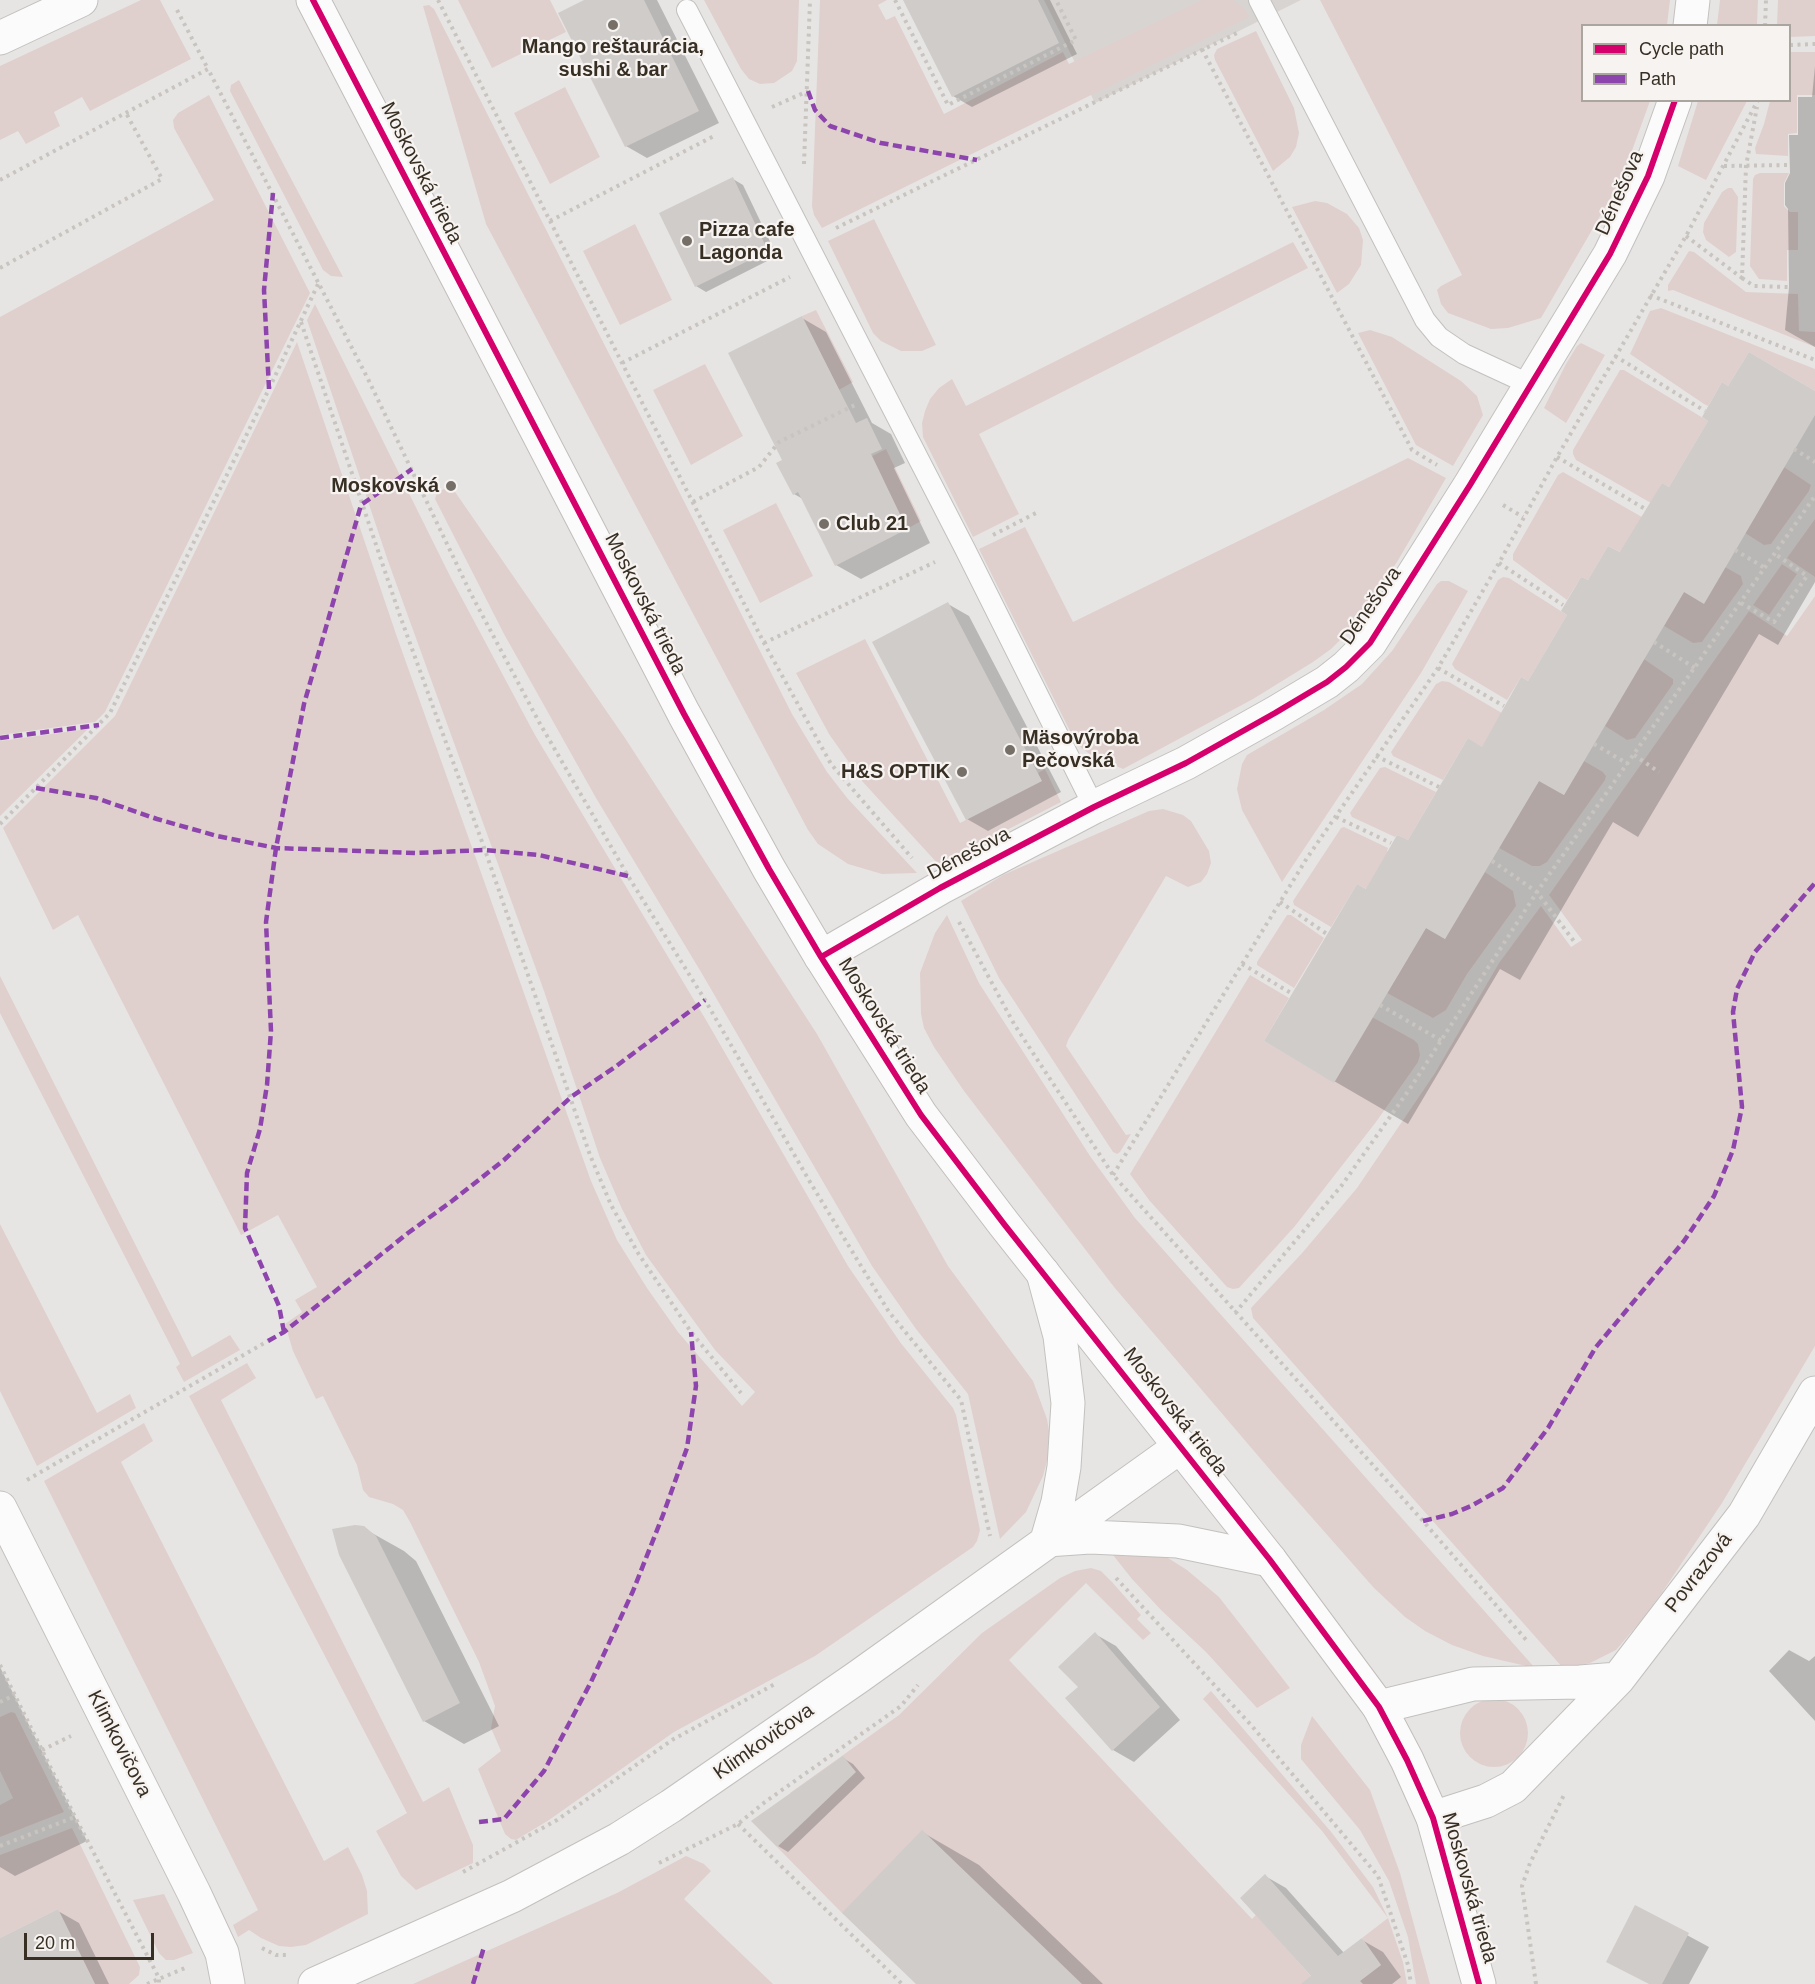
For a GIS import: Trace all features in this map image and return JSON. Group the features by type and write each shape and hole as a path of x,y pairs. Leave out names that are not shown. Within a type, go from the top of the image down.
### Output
{"street":[{"path":"0,38 81,0"},
{"name":"Moskovská trieda","path":"313,0 678,704 769,869 821,957 921,1115 1270,1560 1378,1707 1407,1760 1433,1818 1479,1984"},
{"path":"1690,24 1693,0"},
{"name":"Dénešova","path":"821,957 940,888 1094,807 1186,763 1318,687 1346,667 1370,643 1470,485 1610,254 1648,177 1674,102"},
{"path":"1043,1273 1060,1336 1068,1403 1064,1467 1058,1502 1047,1540 1090,1537 1178,1541 1270,1560"},
{"name":"Povrazová","path":"1433,1818 1486,1801 1513,1786 1534,1767 1560,1736 1618,1678 1744,1515 1815,1393"},
{"name":"Klimkovičova","path":"315,1984 512,1896 620,1839 858,1677 1181,1446"},
{"name":"Klimkovičova","path":"0,1508 198,1902 222,1953 228,1984"},
{"path":"1378,1707 1473,1684 1550,1683 1618,1678"}],"lane":[{"path":"1259,0 1425,320 1439,337 1464,354 1531,385"},
{"path":"687,10 965,549 1094,807"}],"path":[{"path":"438,0 764,643 831,764 902,848 940,888 1014,1024 1113,1175 1423,1521 1542,1658 1550,1683"},
{"path":"804,173 810,0"},
{"path":"895,0 948,105 1076,39 1056,0"},
{"path":"1765,24 1766,0"},
{"path":"177,10 319,282 470,592 539,722 882,1302 961,1400 989,1540"},
{"path":"806,242 1269,18"},
{"path":"1791,45 1815,44"},
{"path":"1202,50 1412,450 1523,517"},
{"path":"0,180 208,69"},
{"path":"550,221 745,120 807,91"},
{"path":"1742,278 1746,166 1757,102"},
{"path":"1113,1175 1307,858 1438,668 1650,295 1686,236 1757,102"},
{"path":"0,268 162,179 126,112"},
{"path":"1724,166 1788,165"},
{"path":"1686,236 1754,286 1788,287"},
{"path":"622,363 818,264"},
{"path":"0,824 110,713 319,282"},
{"path":"1650,295 1815,360"},
{"path":"301,322 399,613 489,861 598,1175 611,1205 661,1289 691,1332 741,1393"},
{"path":"1615,356 1705,411"},
{"path":"693,502 759,467 779,442 884,393"},
{"path":"1794,449 1815,462"},
{"path":"1557,457 1647,510"},
{"path":"1235,1313 1342,1185 1442,1041 1538,892 1815,496"},
{"path":"764,643 965,549 1038,512"},
{"path":"1736,550 1765,568"},
{"path":"1741,603 1774,622 1807,576 1774,554"},
{"path":"1499,563 1563,606"},
{"path":"1654,642 1695,668"},
{"path":"1438,668 1504,706"},
{"path":"1594,744 1628,764"},
{"path":"1634,755 1659,772"},
{"path":"1377,756 1439,787"},
{"path":"1336,817 1391,843"},
{"path":"1492,861 1538,892 1576,944"},
{"path":"1280,902 1327,934"},
{"path":"1242,964 1291,993"},
{"path":"1380,1005 1442,1041"},
{"path":"23,1482 268,1341"},
{"path":"1114,1577 1251,1725 1378,1876 1408,1965 1411,1984"},
{"path":"0,1665 75,1817 159,1978 159,1984"},
{"path":"455,1876 556,1820 672,1740 777,1682"},
{"path":"0,1702 15,1695"},
{"path":"1536,1984 1522,1886 1530,1863 1570,1782 1560,1736"},
{"path":"0,1846 75,1817"},
{"path":"738,1824 902,1984"},
{"path":"147,1984 159,1978"}],"shaded area":[{"path":"141,0 160,0 191,59 90,111 82,97 54,112 60,126 26,144 18,131 0,140 0,66"},
{"path":"458,0 550,0 566,32 492,68"},
{"path":"704,0 799,0 797,61 792,71 774,83 760,84 749,79 741,69"},
{"path":"820,0 887,0 878,5 886,20 895,16 944,114 1063,52 1069,64 1202,0 1233,0 1246,11 1249,17 822,228 814,215 812,206"},
{"path":"1044,0 1301,0 1095,103"},
{"path":"1320,0 1670,0 1667,24 1581,24 1581,102 1650,102 1626,167 1614,192 1541,318 1508,328 1491,329 1448,313 1441,304 1437,290 1462,275"},
{"path":"1720,0 1758,0 1757,24 1717,24"},
{"path":"1778,0 1815,0 1815,36 1791,37 1791,24 1777,24"},
{"path":"429,5 434,9 792,714 827,772 848,799 917,873 882,874 848,864 818,844 808,830 486,224 423,6"},
{"path":"1256,31 1294,108 1299,133 1296,147 1290,157 1273,171 1214,55 1217,49"},
{"path":"1791,52 1815,52 1815,95 1797,95 1797,133 1788,134 1788,156 1756,154 1755,148 1770,102 1791,102"},
{"path":"239,80 343,277 331,276 323,270 230,91 231,85"},
{"path":"565,87 600,157 550,184 514,113"},
{"path":"209,95 310,293 105,712 95,722 0,735 0,317 214,200 174,128 173,120 178,113"},
{"path":"1698,102 1746,102 1706,180 1678,166"},
{"path":"1760,173 1789,173 1784,183 1784,206 1790,212 1798,212 1798,250 1787,250 1787,281 1759,279 1750,266 1753,179"},
{"path":"1732,188 1738,197 1736,252 1729,257 1706,240 1703,232 1704,223 1722,192"},
{"path":"1315,201 1327,203 1347,214 1359,228 1363,240 1361,265 1349,284 1337,293 1292,207"},
{"path":"874,219 936,345 922,351 901,351 881,341 873,333 828,241"},
{"path":"635,224 672,300 620,325 583,251"},
{"path":"1293,242 1308,268 979,434 1019,514 973,537 923,437 922,423 925,411 930,399 939,388 952,379 966,406"},
{"path":"1689,251 1694,252 1746,292 1798,294 1799,331 1815,332 1815,347 1673,290 1668,291 1668,285"},
{"path":"315,304 451,578 535,735 706,1020 848,1266 900,1342 953,1408 980,1530 973,1547 815,1656 674,1732 549,1820 516,1840 505,1834 478,1769 501,1751 491,1728 495,1706 479,1662 403,1510 393,1504 369,1497 363,1490 357,1465 323,1396 316,1399 293,1351 285,1324 302,1312 295,1300 317,1287 278,1215 241,1235 78,915 53,930 3,828 115,716 297,342 397,637 591,1181 617,1240 678,1332 742,1406 755,1392 715,1350 646,1255 622,1209 600,1158 544,991 388,561 307,320"},
{"path":"1661,308 1815,369 1815,391 1749,352 1728,386 1722,382 1708,406 1704,404 1630,354 1650,311"},
{"path":"816,310 853,382 839,390 802,316"},
{"path":"1370,330 1392,337 1461,381 1477,396 1483,415 1453,466 1416,445 1358,333"},
{"path":"1581,343 1605,355 1566,423 1544,408 1566,364"},
{"path":"705,364 743,436 691,465 653,390"},
{"path":"1620,370 1624,370 1708,421 1669,487 1662,483 1651,503 1576,460 1573,454 1573,450"},
{"path":"886,449 921,521 907,529 872,456"},
{"path":"1408,458 1446,478 1397,562 1344,636 1313,662 1253,699 1123,769 1091,755 1079,746 1073,737 979,549 1025,527 1073,622"},
{"path":"1784,467 1811,485 1771,544 1764,545 1745,533"},
{"path":"1563,472 1649,521 1629,556 1608,546 1588,580 1581,577 1567,600 1513,560 1513,554 1558,475"},
{"path":"451,486 625,738 817,1034 948,1266 1033,1381 1047,1419 1051,1442 1048,1457 1043,1476 1026,1512 1000,1539 968,1394 916,1329 872,1266 701,972 596,798 504,634 435,499 437,492"},
{"path":"776,503 813,576 760,603 723,530"},
{"path":"1815,519 1815,577 1787,558"},
{"path":"1782,564 1797,574 1769,615 1753,605"},
{"path":"1725,567 1741,576 1743,584 1702,642 1693,643 1664,626 1684,592"},
{"path":"1503,577 1509,578 1567,615 1528,681 1521,677 1507,700 1455,669 1452,664 1498,580"},
{"path":"1441,581 1449,581 1468,591 1421,673 1282,882 1242,810 1237,789 1242,764 1247,755 1324,710 1362,684 1392,651"},
{"path":"1815,596 1815,1346 1722,1503 1640,1622 1616,1650 1590,1663 1563,1668 1253,1318 1251,1308 1303,1252 1357,1188 1435,1073 1499,963 1541,906 1571,947 1582,940 1549,895 1749,611 1787,636"},
{"path":"865,639 960,823 1041,781 1038,773 1045,769 1061,802 939,865 862,781 829,734 796,673"},
{"path":"1644,659 1673,679 1673,684 1635,738 1627,740 1605,726"},
{"path":"1442,681 1449,682 1507,716 1486,750 1468,738 1443,780 1393,756 1391,752 1436,684"},
{"path":"88,729 0,816 0,741"},
{"path":"1584,761 1603,772 1606,776 1605,780 1547,862 1540,866 1532,866 1499,848 1539,781 1564,795"},
{"path":"1385,767 1436,792 1408,840 1397,835 1395,837 1352,817 1350,813 1380,768"},
{"path":"1163,809 1183,815 1191,821 1209,851 1211,863 1207,874 1201,882 1188,887 1166,876 1066,1046 1126,1135 1131,1134 1117,1154 1113,1152 999,978 961,901 1003,875 1149,811"},
{"path":"1344,827 1388,848 1387,851 1399,857 1376,894 1357,884 1331,927 1294,905 1293,901 1341,828"},
{"path":"1485,872 1513,891 1516,906 1467,974 1446,1010 1433,1018 1387,993 1426,928 1445,939"},
{"path":"947,915 979,983 1090,1156 1135,1218 1535,1668 1483,1656 1452,1645 1405,1617 1374,1588 1277,1478 1114,1287 964,1091 924,1028 921,1014 920,973 935,933"},
{"path":"1287,915 1291,915 1324,938 1294,988 1257,965"},
{"path":"1250,975 1289,998 1264,1041 1333,1082 1372,1017 1414,1040 1418,1044 1420,1055 1418,1062 1376,1122 1295,1226 1239,1288 1233,1289 1227,1287 1149,1200 1130,1174"},
{"path":"0,976 192,1357 230,1335 240,1350 184,1382 176,1367 180,1364 0,1013"},
{"path":"0,1224 97,1413 130,1394 136,1408 37,1466 0,1391"},
{"path":"247,1363 256,1378 221,1400 423,1802 449,1787 473,1845 473,1863 416,1890 401,1876 376,1831 407,1813 189,1396"},
{"path":"144,1423 153,1441 121,1462 324,1861 348,1847 367,1891 368,1914 306,1945 279,1946 249,1930 238,1937 233,1925 258,1910 44,1481"},
{"path":"1109,1550 1168,1558 1187,1570 1219,1597 1290,1688 1257,1708 1206,1652 1132,1579"},
{"path":"1091,1568 1101,1571 1112,1582 1141,1615 1137,1619 1151,1633 1143,1640 1086,1583 1009,1660 1252,1919 1256,1915 1318,1984 1082,1984 842,1913 777,1847 811,1815 790,1793 899,1715 982,1633 1060,1578 1075,1571"},
{"path":"1211,1691 1332,1833 1373,1887 1388,1918 1322,1831 1203,1699"},
{"path":"1501,1699 1513,1705 1522,1714 1528,1726 1526,1746 1518,1757 1501,1767 1487,1767 1470,1757 1462,1746 1460,1726 1470,1709 1481,1701"},
{"path":"11,1712 15,1713 64,1812 0,1837 0,1805 13,1798 0,1771 0,1717"},
{"path":"1312,1716 1370,1790 1400,1873 1430,1984 1416,1984 1408,1937 1389,1881 1360,1830 1301,1759 1301,1745"},
{"path":"72,1828 140,1967 139,1975 129,1984 95,1984 58,1909 0,1938 0,1855"},
{"path":"686,1856 704,1864 711,1871 684,1899 773,1984 413,1984 617,1893"},
{"path":"164,1894 193,1953 174,1960 166,1960 159,1953 133,1900"},
{"path":"1388,1918 1403,1962 1407,1984 1356,1984 1381,1965 1362,1938"}],"building":[{"path":"584,0 644,0 699,111 625,147 558,13"},
{"path":"903,0 1038,0 1059,43 952,97"},
{"path":"733,177 768,251 695,287 659,213"},
{"path":"802,316 856,423 867,418 882,449 871,454 907,529 835,566 798,492 793,495 776,463 782,460 728,353"},
{"path":"1749,352 1815,391 1815,415 1704,604 1684,592 1564,795 1539,781 1445,939 1426,928 1334,1083 1264,1041 1357,884 1366,889 1397,835 1408,840 1468,738 1482,747 1521,677 1528,681 1567,615 1561,611 1581,577 1588,580 1608,546 1620,552 1662,483 1669,487 1708,421 1702,417 1722,382 1728,386"},
{"path":"948,602 1042,781 966,820 872,642"},
{"path":"355,1525 364,1526 376,1536 460,1703 423,1722 339,1555 332,1529"},
{"path":"1095,1632 1160,1707 1112,1751 1065,1698 1078,1687 1058,1667"},
{"path":"843,1756 856,1772 777,1847 751,1821"},
{"path":"922,1830 1082,1984 916,1984 842,1913"},
{"path":"1265,1874 1338,1956 1362,1938 1381,1965 1360,1981 1363,1984 1301,1984 1311,1976 1240,1898"},
{"path":"1635,1905 1689,1933 1662,1984 1649,1984 1606,1962"},
{"path":"58,1909 95,1984 0,1984 0,1938"}],"marked path":[{"path":"808,91 815,110 830,126 881,143 977,160"},
{"path":"269,389 264,290 273,193"},
{"path":"284,1332 279,1306 245,1228 247,1173 260,1129 267,1085 271,1031 266,922 276,848 304,704 361,505 412,469"},
{"path":"0,738 99,725"},
{"path":"36,788 96,798 217,836 276,848 416,853 485,850 539,855 628,876"},
{"path":"1423,1521 1452,1514 1503,1488 1548,1428 1596,1347 1684,1241 1714,1196 1733,1150 1742,1107 1733,1012 1737,989 1755,952 1815,883"},
{"path":"268,1341 284,1332 504,1160 571,1097 705,1000"},
{"path":"479,1822 504,1819 544,1771 591,1682 633,1591 687,1448 696,1386 691,1332"},
{"path":"473,1984 484,1947"}],"cycle path":[{"path":"313,0 684,714 769,869 821,957 921,1115 1004,1224 1270,1560 1379,1707 1407,1760 1433,1818 1479,1984"},
{"path":"821,957 940,888 1094,807 1186,763 1275,713 1327,682 1370,643 1470,485 1610,254 1648,176 1674,102"}],"place":[{"name":"Mango reštaurácia, sushi & bar","path":"613,25"},
{"name":"Pizza cafe Lagonda","path":"687,241"},
{"name":"Moskovská","path":"451,486"},
{"name":"Club 21","path":"824,524"},
{"name":"Mäsovýroba Pečovská","path":"1010,750"},
{"name":"H&S OPTIK","path":"962,772"}]}
